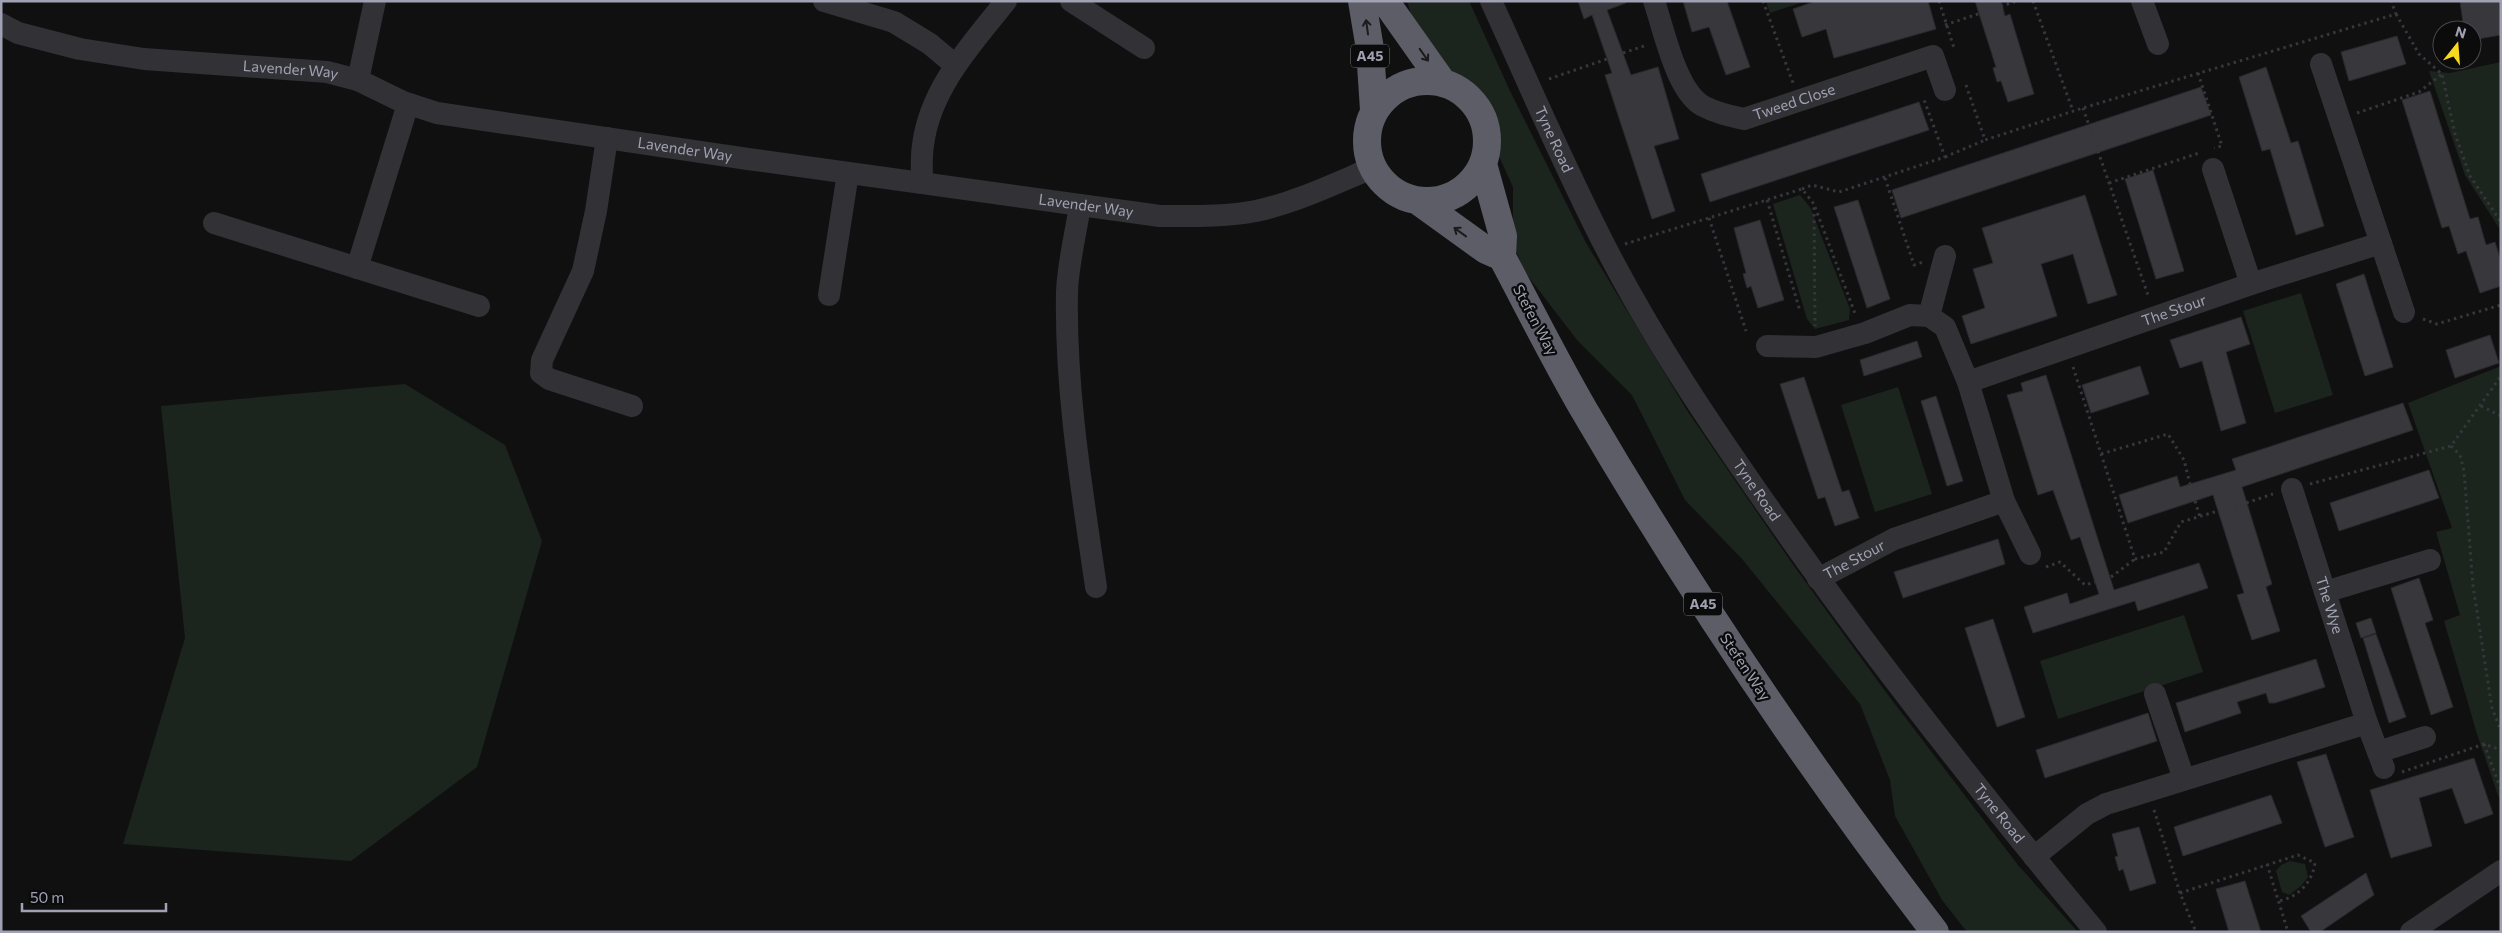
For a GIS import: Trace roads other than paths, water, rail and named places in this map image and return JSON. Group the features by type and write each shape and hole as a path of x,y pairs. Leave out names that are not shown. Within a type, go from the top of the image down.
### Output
{"highway":[{"name":"A45","path":"1362,1 1370,49 1374,110"},
{"name":"A45","path":"1385,1 1443,83"},
{"path":"1423,81 1443,83 1462,92 1476,106 1482,118 1487,144 1483,164 1472,181 1456,194 1438,201 1418,201 1399,195 1383,184 1372,168 1366,148 1367,129 1374,110 1387,95 1404,85 1423,81"},
{"name":"Stefen Way","path":"1483,164 1503,236 1502,257 1583,408 1676,562 1804,754 1874,852 1935,932"},
{"path":"1418,201 1486,250 1502,257"}],"street":[{"path":"358,80 375,1"},
{"path":"824,1 894,22 930,44 955,65"},
{"path":"922,183 923,145 929,118 955,65 1006,1"},
{"path":"1071,1 1144,48"},
{"name":"Tyne Road","path":"1492,1 1607,250 1672,364 1732,456 1818,579 1862,638 2034,857 2096,932"},
{"name":"Tweed Close","path":"1654,1 1673,60 1684,86 1701,105 1721,114 1744,119 1933,56 1945,90"},
{"path":"2142,1 2158,44"},
{"name":"Lavender Way","path":"1,24 18,33 80,50 144,60 327,72 358,80 408,104 437,113 1160,216 1215,216 1256,211 1310,196 1372,168"},
{"path":"2322,64 2404,312"},
{"path":"357,268 408,104"},
{"path":"607,138 596,210 583,271 542,360 541,373 549,379 632,406"},
{"path":"2213,169 2251,284"},
{"path":"829,295 848,173"},
{"path":"1080,205 1067,290 1068,354 1096,587"},
{"path":"214,223 479,306"},
{"name":"The Stour","path":"1968,382 2251,284 2381,242"},
{"path":"1928,316 1945,256"},
{"path":"1767,346 1816,346 1865,333 1910,315 1928,316 1945,327 1968,382 2004,501 2030,554"},
{"name":"The Wye","path":"2292,488 2367,723 2381,760 2425,737"},
{"name":"The Stour","path":"1818,579 1894,539 2004,501"},
{"path":"2325,592 2430,560"},
{"path":"2155,694 2184,779"},
{"path":"2034,857 2087,814 2106,804 2367,723"},
{"path":"2411,932 2494,876"}]}
